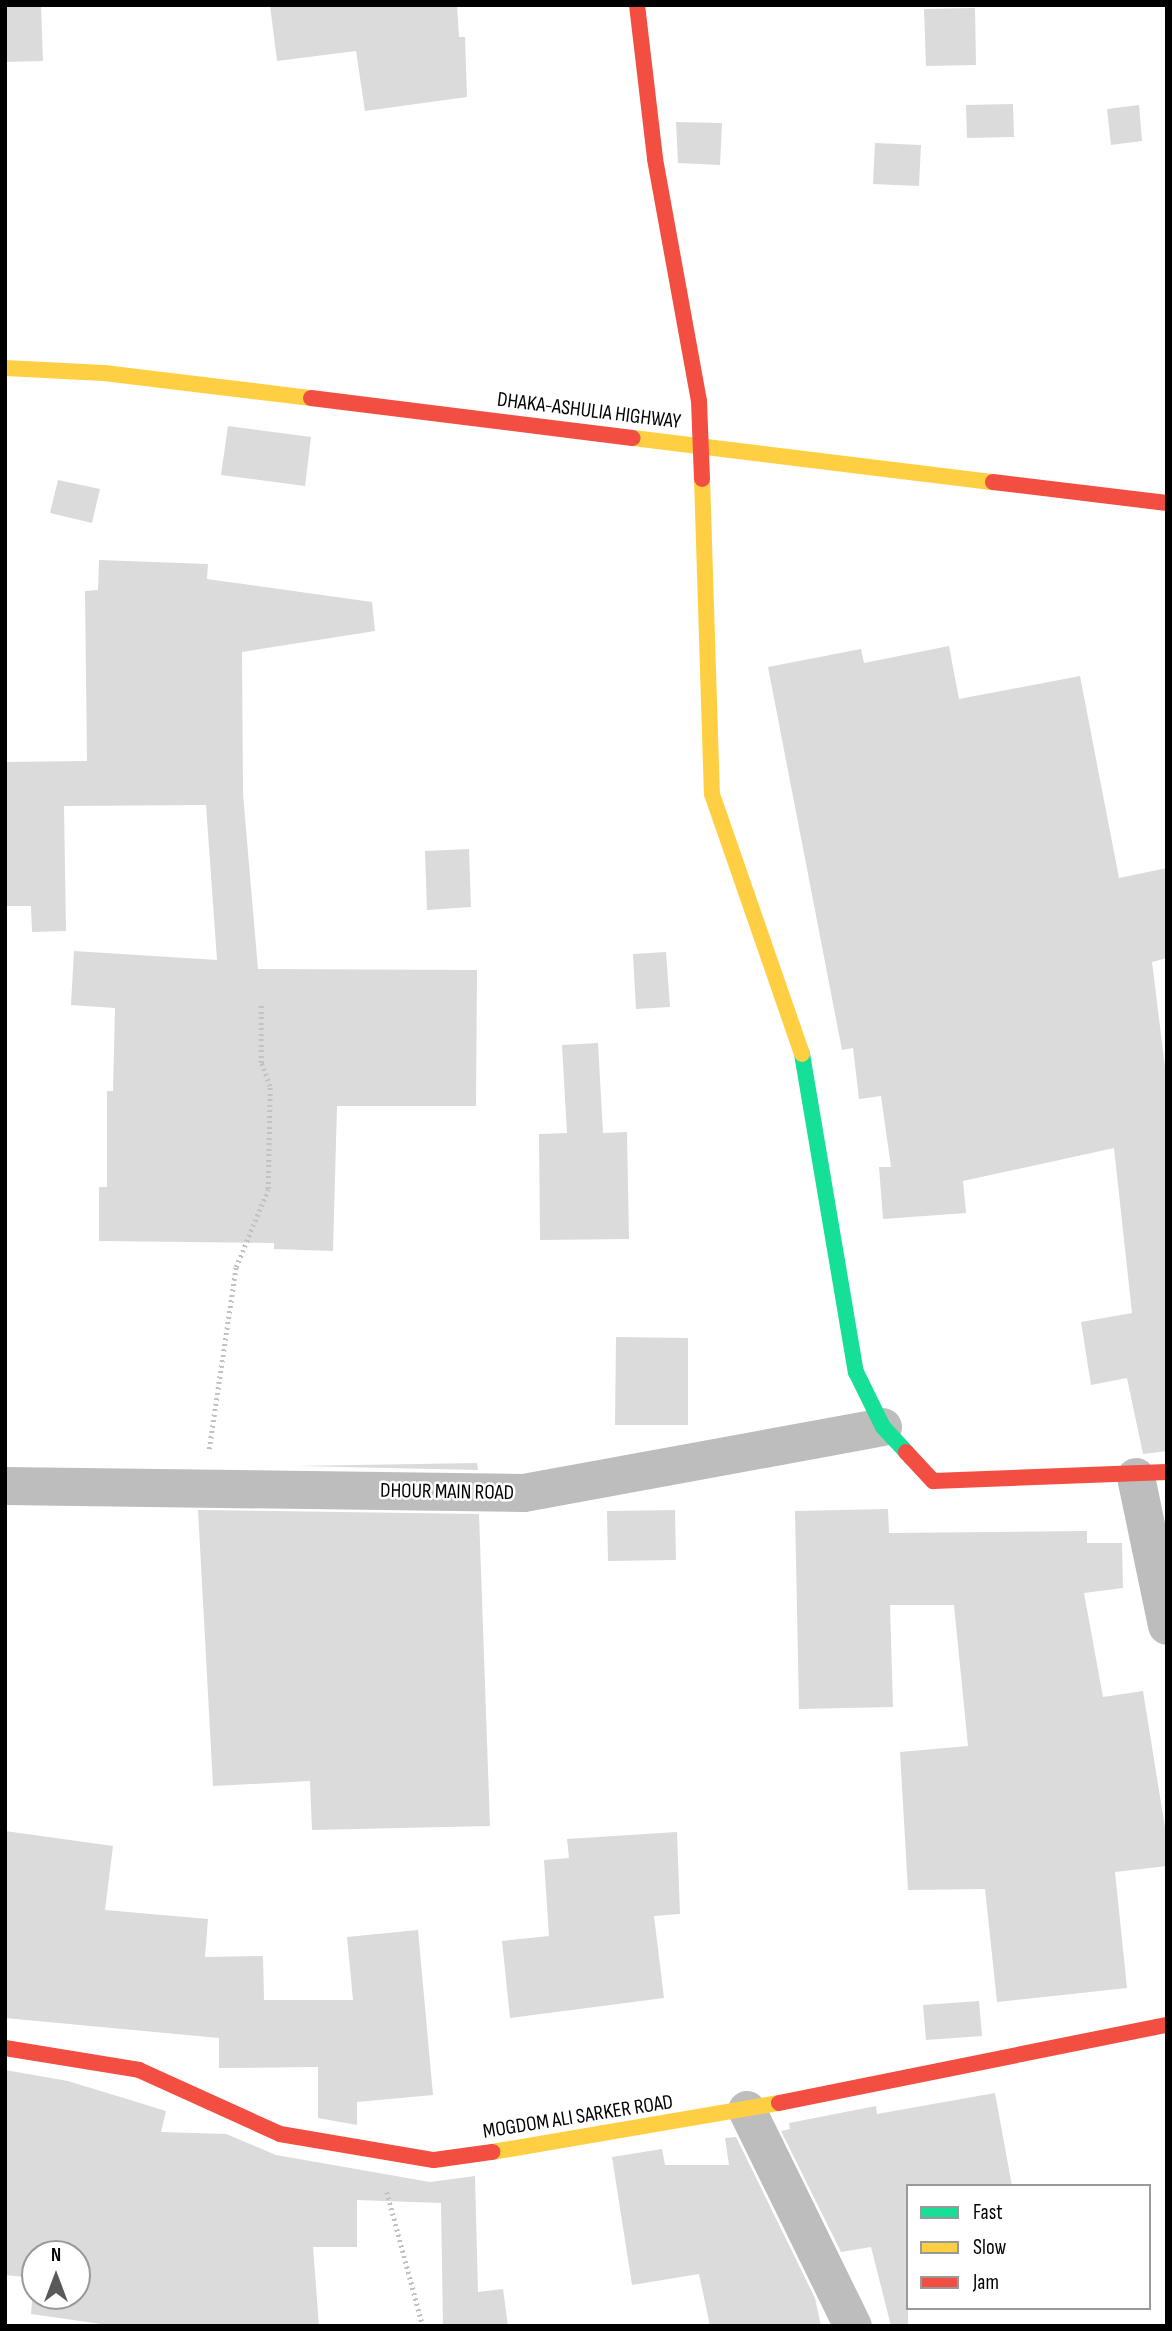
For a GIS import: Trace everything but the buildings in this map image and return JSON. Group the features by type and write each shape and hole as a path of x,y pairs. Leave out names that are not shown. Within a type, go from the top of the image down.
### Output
{"main road":[{"path":"637,5 701,446 712,794 801,1049 856,1372 883,1427 933,1481 1151,1475"},
{"name":"DHAKA-ASHULIA HIGHWAY","path":"5,368 104,373 1167,503"},
{"name":"MOGDOM ALI SARKER ROAD","path":"5,2048 139,2070 280,2134 434,2160 747,2110 1167,2025"}],"street":[{"name":"DHOUR MAIN ROAD","path":"5,1486 524,1493 883,1427"},
{"path":"1151,1475 1167,1626"},
{"path":"747,2110 853,2326"}],"path":[{"path":"203,1488 236,1267 268,1189 270,1086 261,1063 261,1004"},
{"path":"375,2150 423,2326"}],"traffic: fast":[{"path":"802,1054 856,1372 883,1427 906,1452"}],"traffic: slow":[{"path":"5,368 104,373 311,398"},
{"path":"633,438 993,482"},
{"path":"702,479 712,794 802,1054"},
{"path":"492,2152 779,2103"}],"traffic: jam":[{"path":"637,5 655,159 699,401 702,479"},
{"path":"311,398 633,438"},
{"path":"993,482 1167,503"},
{"path":"906,1452 933,1481 1167,1472"},
{"path":"779,2103 1167,2025"},
{"path":"5,2048 139,2070 280,2134 434,2160 492,2152"}]}
